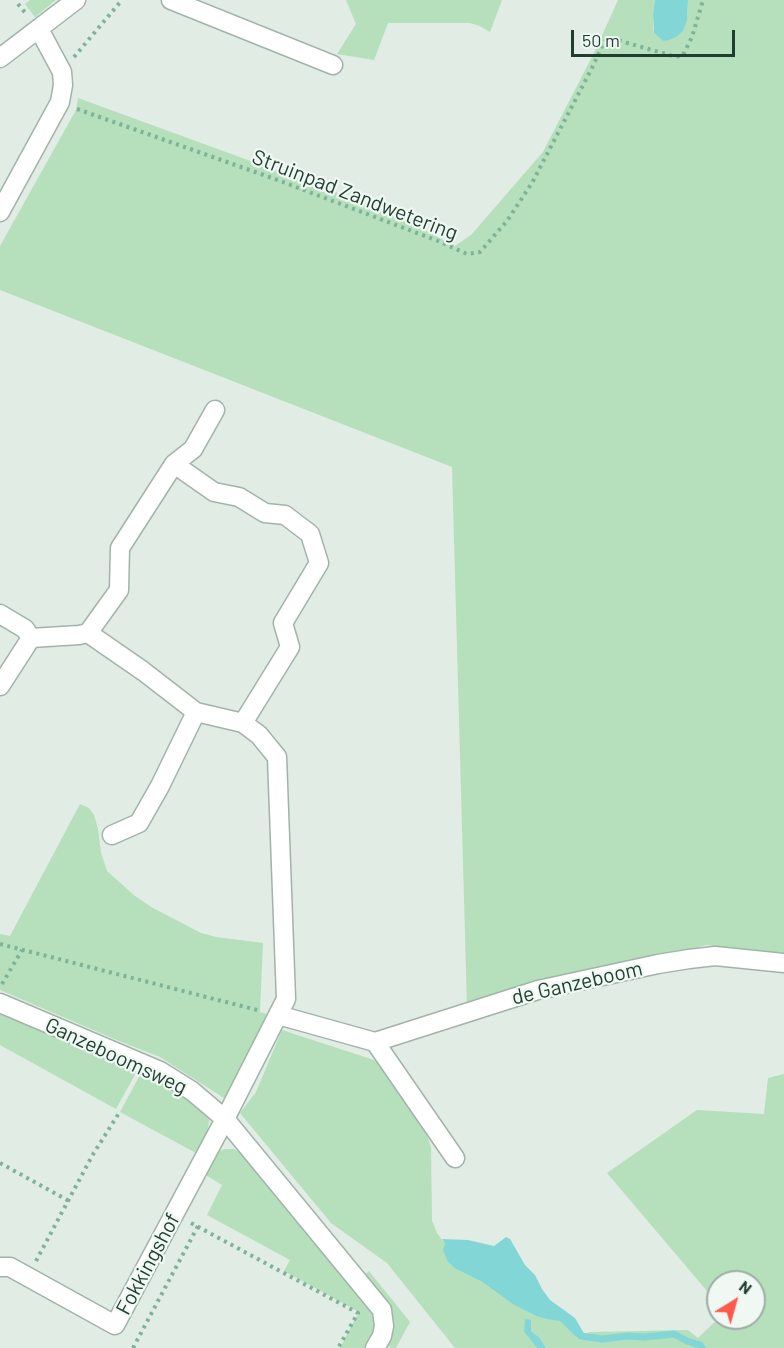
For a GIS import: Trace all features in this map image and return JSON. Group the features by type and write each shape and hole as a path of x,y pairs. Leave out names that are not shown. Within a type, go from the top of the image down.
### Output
{"street":[{"path":"0,58 76,0"},
{"path":"171,0 333,65"},
{"path":"0,212 60,102 63,85 62,72 39,29"},
{"path":"31,638 88,633 119,590 120,548 174,464 192,449 215,410"},
{"path":"174,464 214,492 239,496 265,513 285,516 310,534 319,563 283,623 290,647 243,723"},
{"path":"0,614 25,629 31,638"},
{"path":"88,633 143,671 196,712 243,723 259,735 277,757 286,999 225,1119 382,1310 384,1326 382,1336 375,1348"},
{"path":"0,686 31,638"},
{"path":"112,835 139,823 196,712"},
{"name":"de Ganzeboom","path":"375,1042 538,990 658,964 715,956 784,963"},
{"name":"Ganzeboomsweg","path":"0,1003 160,1071 192,1091 225,1119"},
{"path":"278,1015 375,1042 455,1158"},
{"name":"Fokkingshof","path":"0,1267 9,1268 27,1277 115,1325 225,1119"}],"path":[{"path":"62,72 122,0"},
{"name":"Struinpad Zandwetering","path":"60,102 274,179 467,254 480,252 507,221 526,193 606,40 614,39 676,57 683,55 692,37 703,0"},
{"path":"0,944 278,1015"},
{"path":"0,987 22,950"},
{"path":"27,1277 92,1156 118,1113"},
{"path":"0,1163 69,1201"},
{"path":"175,1214 358,1313 338,1348"},
{"path":"133,1348 198,1226"}],"green space":[{"path":"30,0 56,0 35,17 25,4"},
{"path":"346,0 502,0 490,32 470,23 388,23 374,60 337,54 356,24"},
{"path":"618,0 655,0 653,29 663,41 683,31 687,21 688,0 784,0 784,954 706,945 467,1006 452,467 0,290 0,246 76,110 78,98 390,212 455,246 471,235 543,152 596,49"},
{"path":"80,804 89,808 94,815 107,871 135,896 201,933 263,943 260,1012 267,1014 246,1062 224,1098 160,1057 0,990 0,934 10,936"},
{"path":"0,1014 137,1071 116,1109 0,1045"},
{"path":"282,1030 377,1061 420,1121 427,1136 431,1147 432,1221 456,1269 482,1282 514,1305 536,1316 560,1320 576,1337 590,1332 688,1330 698,1338 706,1330 766,1330 766,1270 706,1270 706,1290 607,1173 697,1110 764,1114 768,1078 784,1074 784,1348 546,1348 539,1337 531,1331 524,1332 537,1348 455,1348 387,1263 331,1223 240,1113 256,1092"},
{"path":"141,1073 173,1089 205,1113 209,1120 208,1129 196,1153 120,1112"},
{"path":"234,1149 241,1153 372,1313 375,1323 373,1333 365,1348 340,1348 359,1312 284,1271 290,1260 207,1215 222,1185 204,1174 217,1152"},
{"path":"369,1271 410,1322 396,1348 386,1345 394,1327 392,1315 388,1306 363,1276"}],"water":[{"path":"655,0 688,0 687,21 683,31 676,37 663,41 654,33"},
{"path":"506,1237 510,1239 550,1300 575,1318 585,1335 576,1337 560,1321 536,1316 514,1305 482,1282 456,1269 448,1262 443,1250 445,1244 442,1239 468,1240 494,1246"},
{"path":"525,1319 531,1320 531,1331 539,1337 546,1348 537,1348 524,1332"}],"waterway":[{"path":"581,1336 602,1339 674,1334 702,1348"}]}
